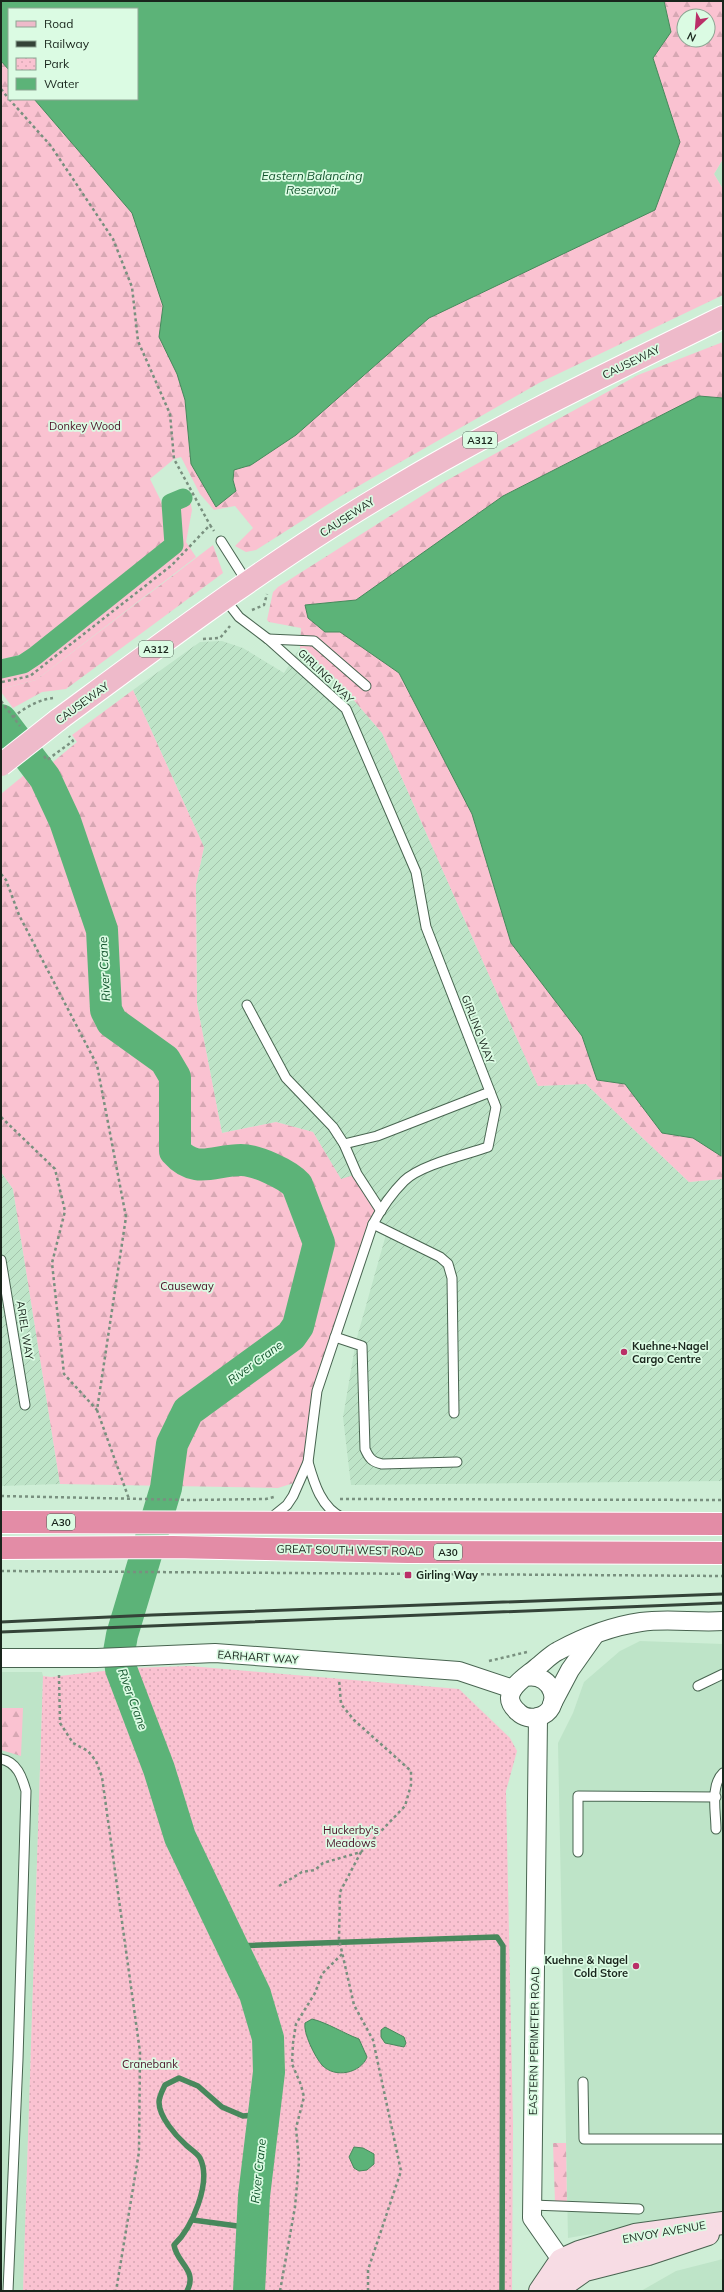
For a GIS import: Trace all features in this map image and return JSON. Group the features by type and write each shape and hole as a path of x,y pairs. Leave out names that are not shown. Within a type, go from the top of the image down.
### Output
{"highway":[{"name":"A30","path":"1,1522 723,1524"},
{"name":"GREAT SOUTH WEST ROAD","path":"1,1548 173,1547 408,1552 723,1553"}],"main road":[{"name":"CAUSEWAY","path":"1,765 62,707 247,582 386,493 538,408 723,317"}],"street":[{"path":"595,1636 570,1670 552,1704 544,1714 538,1717 525,1717 519,1713 512,1702 513,1689 520,1680 526,1677 557,1652 595,1636 641,1622 723,1621"},
{"name":"EARHART WAY","path":"1,1658 97,1658 215,1653 459,1671 513,1689"},
{"path":"526,1677 539,1677 550,1684 553,1691 552,1704"},
{"name":"EASTERN PERIMETER ROAD","path":"538,1717 532,2218 561,2260 567,2284"},
{"name":"ENVOY AVENUE","path":"561,2260 579,2252 635,2235 723,2223"},
{"name":"ENVOY AVENUE","path":"567,2284 584,2270 648,2254 723,2229"},
{"path":"540,2291 561,2260"}],"lane":[{"path":"221,541 247,582"},
{"name":"GIRLING WAY","path":"225,598 239,617 268,639 346,709 416,872 426,927 496,1107 488,1147 430,1166 405,1180 373,1224 317,1391 308,1462 293,1496 287,1505 270,1518 258,1522"},
{"path":"268,639 314,641 366,686"},
{"path":"247,1005 286,1078 333,1127 344,1144 357,1174 381,1211"},
{"path":"344,1144 376,1136 490,1092"},
{"path":"373,1224 440,1257 448,1264 452,1278 454,1413"},
{"name":"ARIEL WAY","path":"1,1260 25,1405"},
{"path":"335,1337 362,1346 365,1449 369,1457 374,1462 382,1464 457,1462"},
{"name":"GIRLING WAY","path":"308,1462 322,1500 332,1512 349,1520 361,1523"},
{"path":"698,1686 723,1674"},
{"path":"1,1759 15,1767 21,1776 26,1792 18,2059 8,2291"},
{"path":"716,1829 716,1797 718,1778 723,1773"},
{"path":"578,1852 578,1796 716,1797"},
{"path":"583,2082 584,2139 723,2139"},
{"path":"532,2205 639,2209"}],"path":[{"path":"1,89 8,98"},
{"path":"10,100 51,146 113,239 132,287 138,341 170,414 174,459 221,541"},
{"path":"2,682 30,676 172,565 210,524"},
{"path":"199,640 220,638 239,617 264,605 266,595 271,590"},
{"path":"13,716 26,707 44,699 62,707"},
{"path":"47,760 73,741"},
{"path":"1,874 6,880 19,915 97,1064 126,1217 97,1410"},
{"path":"1,1117 55,1169 65,1211 52,1263 64,1374 97,1410 129,1499"},
{"path":"1,1496 190,1500 266,1499 278,1496"},
{"path":"336,1497 344,1500 723,1500"},
{"path":"1,1571 723,1576"},
{"path":"485,1661 532,1652"},
{"path":"58,1658 60,1723 73,1743 88,1751 96,1761 102,1776 140,2052 139,2152 116,2291"},
{"path":"340,1663 341,1704 354,1720 411,1771 411,1785 405,1806 361,1852 340,1892 339,1938 342,1953 354,2005 373,2040 401,2171 368,2270 368,2291"},
{"path":"279,1886 302,1872 315,1870 323,1863 361,1852"},
{"path":"280,2291 295,2207 299,2162 296,2128 304,2098 302,2085 292,2064 296,2024 315,1993 322,1974 342,1953"}],"shaded area":[{"path":"723,159 723,189 714,174"},
{"path":"222,641 243,648 284,673 300,648 334,677 382,733 538,1086 586,1084 689,1182 723,1179 723,1481 351,1485 343,1417 356,1341 387,1231 341,1180 313,1132 276,1122 222,1133 197,1004 196,885 204,847 133,690 200,642"},
{"path":"1,1172 13,1189 60,1484 1,1486"},
{"path":"640,1641 723,1644 723,2212 568,2238 558,1743 573,1713 584,1682 620,1651"},
{"path":"1,1672 42,1672 43,1676 23,2291 1,2291"},
{"path":"723,2259 723,2291 641,2291 676,2271"}],"green space":[{"name":"Donkey Wood","path":"664,1 723,1 723,159 714,174 723,189 723,295 539,383 341,496 256,550 246,552 235,546 253,528 235,506 214,510 200,494 181,457 174,459 150,479 167,513 168,543 35,649 10,658 1,659 1,61 8,69 8,100 35,100 132,213 163,306 159,337 177,374 185,400 191,464 216,506 236,491 233,480 234,470 251,465 296,435 429,318 655,210 680,142 653,58 671,32"},
{"path":"723,342 723,398 699,396 503,496 356,600 305,605 399,673 472,814 511,943 582,1036 597,1080 625,1084 662,1133 693,1138 721,1156 723,1155 723,1179 689,1182 586,1084 538,1086 382,733 334,677 300,648 301,628 269,622 267,620 273,592 278,587 442,483 638,375"},
{"path":"190,499 192,510 186,542 196,557 36,680 1,689 1,675 25,669 176,547 174,505"},
{"path":"213,545 223,573 66,689 42,692 13,708 1,692 1,689 36,680"},
{"name":"Causeway","path":"133,690 204,847 196,885 197,1004 222,1133 276,1122 313,1132 341,1179 357,1174 381,1211 317,1391 300,1481 278,1488 60,1484 13,1189 1,1172 1,794 29,771 35,777 77,742 72,735"},
{"name":"Huckerby's Meadows","path":"190,1666 459,1689 510,1738 517,1751 506,1791 513,2125 512,2291 23,2291 43,1676 51,1677 130,1668"},
{"path":"1,1708 23,1708 21,1756 1,1750"},
{"path":"553,2143 566,2143 567,2205 555,2203"}],"water":[{"name":"Eastern Balancing Reservoir","path":"1,1 664,1 671,32 653,58 680,142 655,210 429,318 296,435 251,465 234,470 233,480 236,491 216,507 191,464 185,400 177,374 159,337 163,306 132,213 35,100 138,100 138,8 8,8 8,69 1,61"},
{"path":"699,396 723,398 721,1156 693,1138 662,1133 625,1084 597,1080 582,1036 511,943 472,814 399,673 340,632 325,632 308,618 305,605 356,600 503,496"},
{"path":"312,2019 359,2039 367,2057 364,2063 354,2070 340,2073 327,2069 322,2065 313,2051 306,2033 305,2023"},
{"path":"385,2027 404,2037 406,2043 404,2047 385,2043 381,2037 381,2030"},
{"path":"354,2147 363,2148 374,2154 374,2164 367,2170 359,2171 354,2168 349,2157"}],"waterway":[{"path":"1,669 23,664 35,656 174,545 171,503 183,498"},
{"name":"River Crane","path":"1,720 45,778 65,821 102,930 106,1010 112,1022 165,1060 175,1077 175,1151 190,1163 206,1164 241,1160 255,1162 286,1176 297,1185 319,1243 298,1326 291,1336 188,1411 172,1444 166,1488 122,1635 119,1652 121,1669 159,1769 180,1837 255,1994 268,2038 269,2072 254,2196 249,2291"},
{"path":"232,1946 497,1937 503,1946 502,2291"},
{"name":"River Crane","path":"187,2291 190,2284 189,2272 176,2252 174,2245 187,2228 198,2204 204,2179 203,2168 199,2156 178,2137 165,2120 159,2102 162,2091 165,2085 179,2078 198,2086 222,2107 243,2116 264,2114"},
{"name":"River Crane","path":"193,2220 252,2228"}],"railway":[{"path":"1,1622 723,1594"},
{"path":"1,1632 723,1603"}],"place":[{"name":"Kuehne+Nagel Cargo Centre","path":"624,1352"},
{"name":"Girling Way","path":"408,1575"},
{"name":"Kuehne & Nagel Cold Store","path":"636,1966"}],"park label":[{"name":"Cranebank","path":"150,2064"}]}
